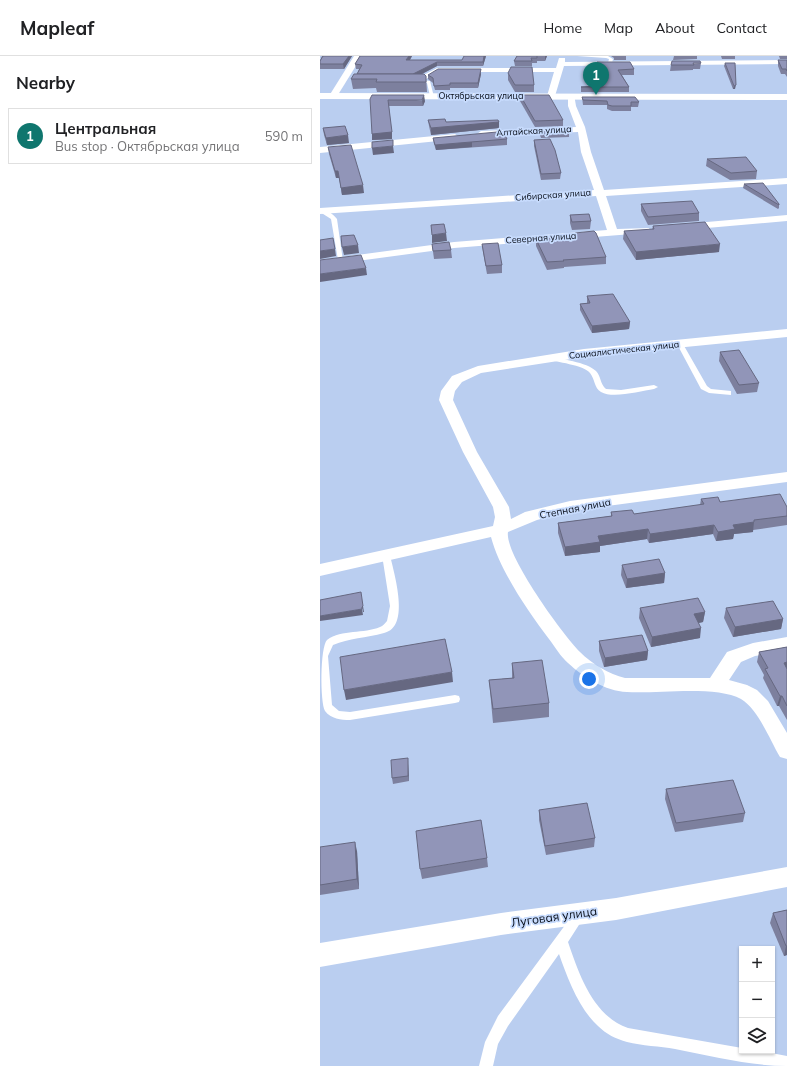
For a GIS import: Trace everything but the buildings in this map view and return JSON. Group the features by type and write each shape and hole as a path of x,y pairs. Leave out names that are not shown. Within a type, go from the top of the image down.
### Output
{"street":[{"path":"333,96 346,81 358,56"},
{"path":"416,80 433,71 439,70 561,63 787,62"},
{"path":"551,96 561,63"},
{"name":"Октябрьская улица","path":"320,96 787,96"},
{"path":"571,96 572,106 581,129 586,152 613,233"},
{"name":"Алтайская улица","path":"320,150 470,136 581,129"},
{"name":"Сибирская улица","path":"321,210 787,181"},
{"path":"676,228 787,218"},
{"name":"Северная улица","path":"320,263 454,245 652,230"},
{"name":"Социалистическая улица","path":"499,530 503,517 501,507 470,452 446,400 446,395 452,385 463,375 478,370 548,358 615,350 787,334"},
{"name":"Степная улица","path":"320,570 499,530 531,516 570,506 787,476"},
{"path":"499,530 503,551 534,606 573,656 586,668 612,682 625,685 715,685 734,688 750,695 761,709 787,751"},
{"path":"715,685 734,657 753,650 787,644"},
{"name":"Луговая улица","path":"320,955 501,924 616,909 787,877"}],"lane":[{"path":"580,56 607,57 611,59 610,63"},
{"path":"416,80 429,82 432,96"},
{"path":"321,210 328,213 334,219 341,260"},
{"path":"680,344 704,387 709,391 728,393"},
{"path":"548,358 588,368 594,373 600,388 604,391 613,392 654,387"},
{"path":"386,555 395,606 392,623 383,630 342,637 329,643 323,656 327,706 330,711 336,714 350,716 454,699"},
{"path":"486,1066 492,1042 503,1021 580,914"},
{"path":"561,941 570,966 588,1004 602,1021 614,1030 628,1035 652,1038 787,1063"}],"place":[{"name":"Центральная","path":"596,95"}]}
